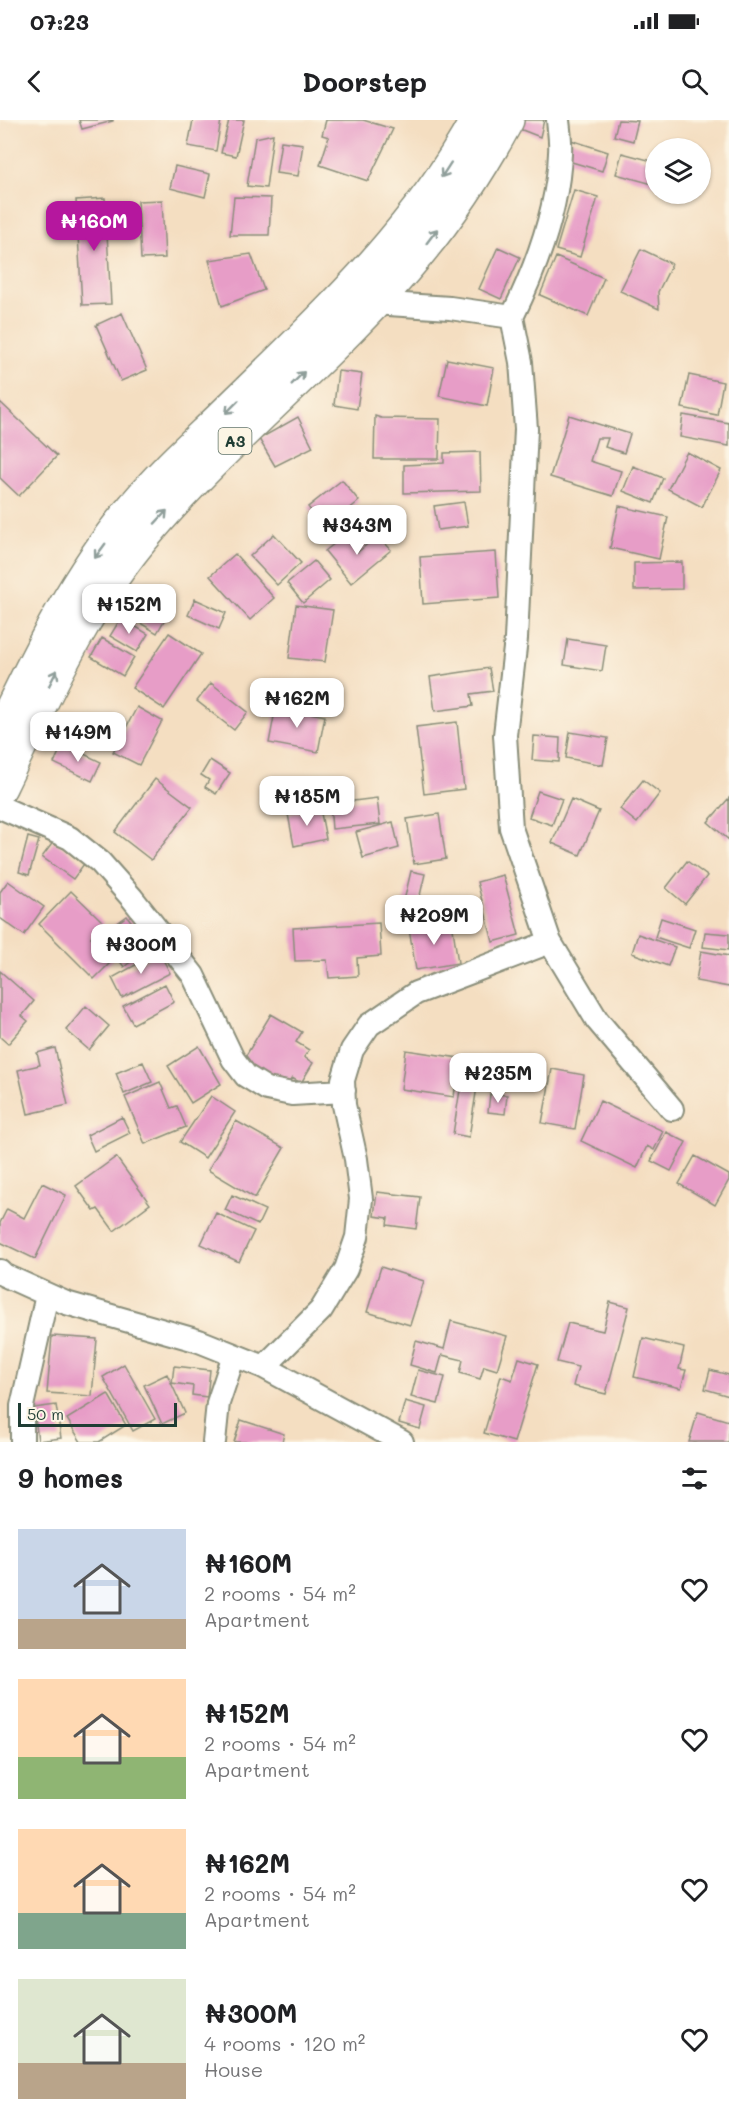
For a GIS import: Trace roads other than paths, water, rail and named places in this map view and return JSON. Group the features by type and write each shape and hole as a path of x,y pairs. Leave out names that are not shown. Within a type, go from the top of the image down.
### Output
{"main road":[{"name":"A3","path":"0,733 64,608 97,554 128,514 171,468 357,284 434,188 477,120"},
{"name":"A3","path":"0,787 53,679 114,573 196,479 373,303 419,252 458,201 507,120"}],"street":[{"path":"558,120 560,153 553,208 532,276 512,316 521,362 526,429 516,639 505,735 511,828 550,942 597,1020 672,1109"},
{"path":"373,303 450,308 512,316"},
{"path":"0,807 70,838 108,871 193,975 233,1059 246,1076 267,1089 292,1094 344,1091"},
{"path":"264,1367 321,1310 346,1269 357,1237 361,1199 343,1080 352,1050 369,1025 416,993 550,942"},
{"path":"0,1271 66,1304 199,1341 264,1367 402,1442"},
{"path":"22,1442 22,1406 47,1295"},
{"path":"214,1442 218,1403 234,1355"}]}
